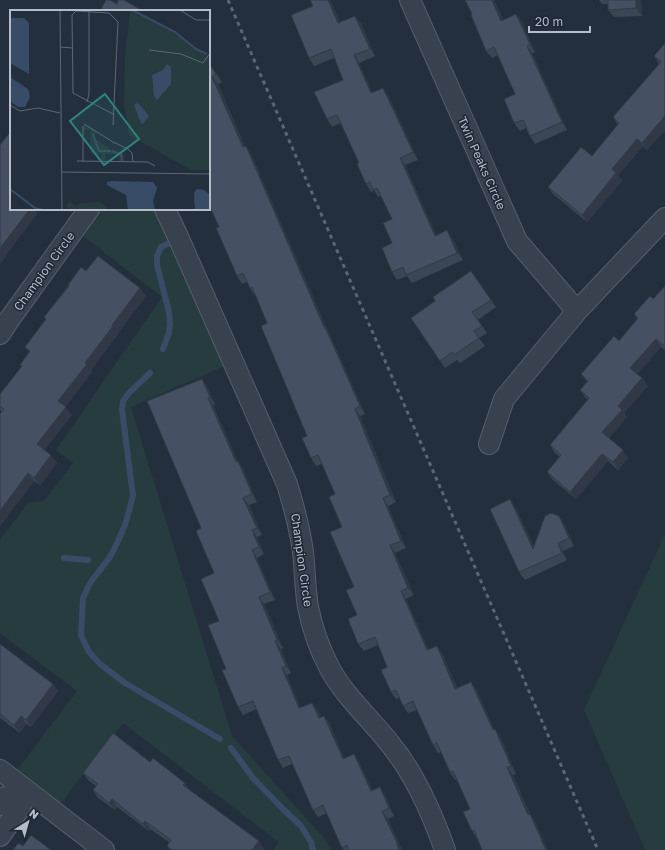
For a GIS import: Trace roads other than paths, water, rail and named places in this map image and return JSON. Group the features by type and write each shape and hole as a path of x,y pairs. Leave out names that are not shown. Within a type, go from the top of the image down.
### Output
{"street":[{"name":"Twin Peaks Circle","path":"410,0 517,241 577,311"},
{"name":"Champion Circle","path":"0,334 88,210"},
{"name":"Champion Circle","path":"165,210 287,484 299,525 308,607 320,648 339,684 391,745 405,764 426,804 445,850"},
{"path":"489,444 504,399 577,311 665,218"},
{"path":"0,770 104,850"},
{"path":"0,805 6,797 26,790"},
{"path":"0,836 20,808 26,790"}],"waterway":[{"path":"163,349 169,333 170,323 169,312 157,265 157,256 161,247 176,240"},
{"path":"150,373 129,393 123,401 122,410 133,496 125,525 118,541 110,557 90,583 83,598 81,635 89,652 100,664 125,683 220,739"},
{"path":"64,558 88,560"},
{"path":"231,748 253,778 301,826 311,842 313,850"}],"railway":[{"path":"228,0 598,850"}]}
